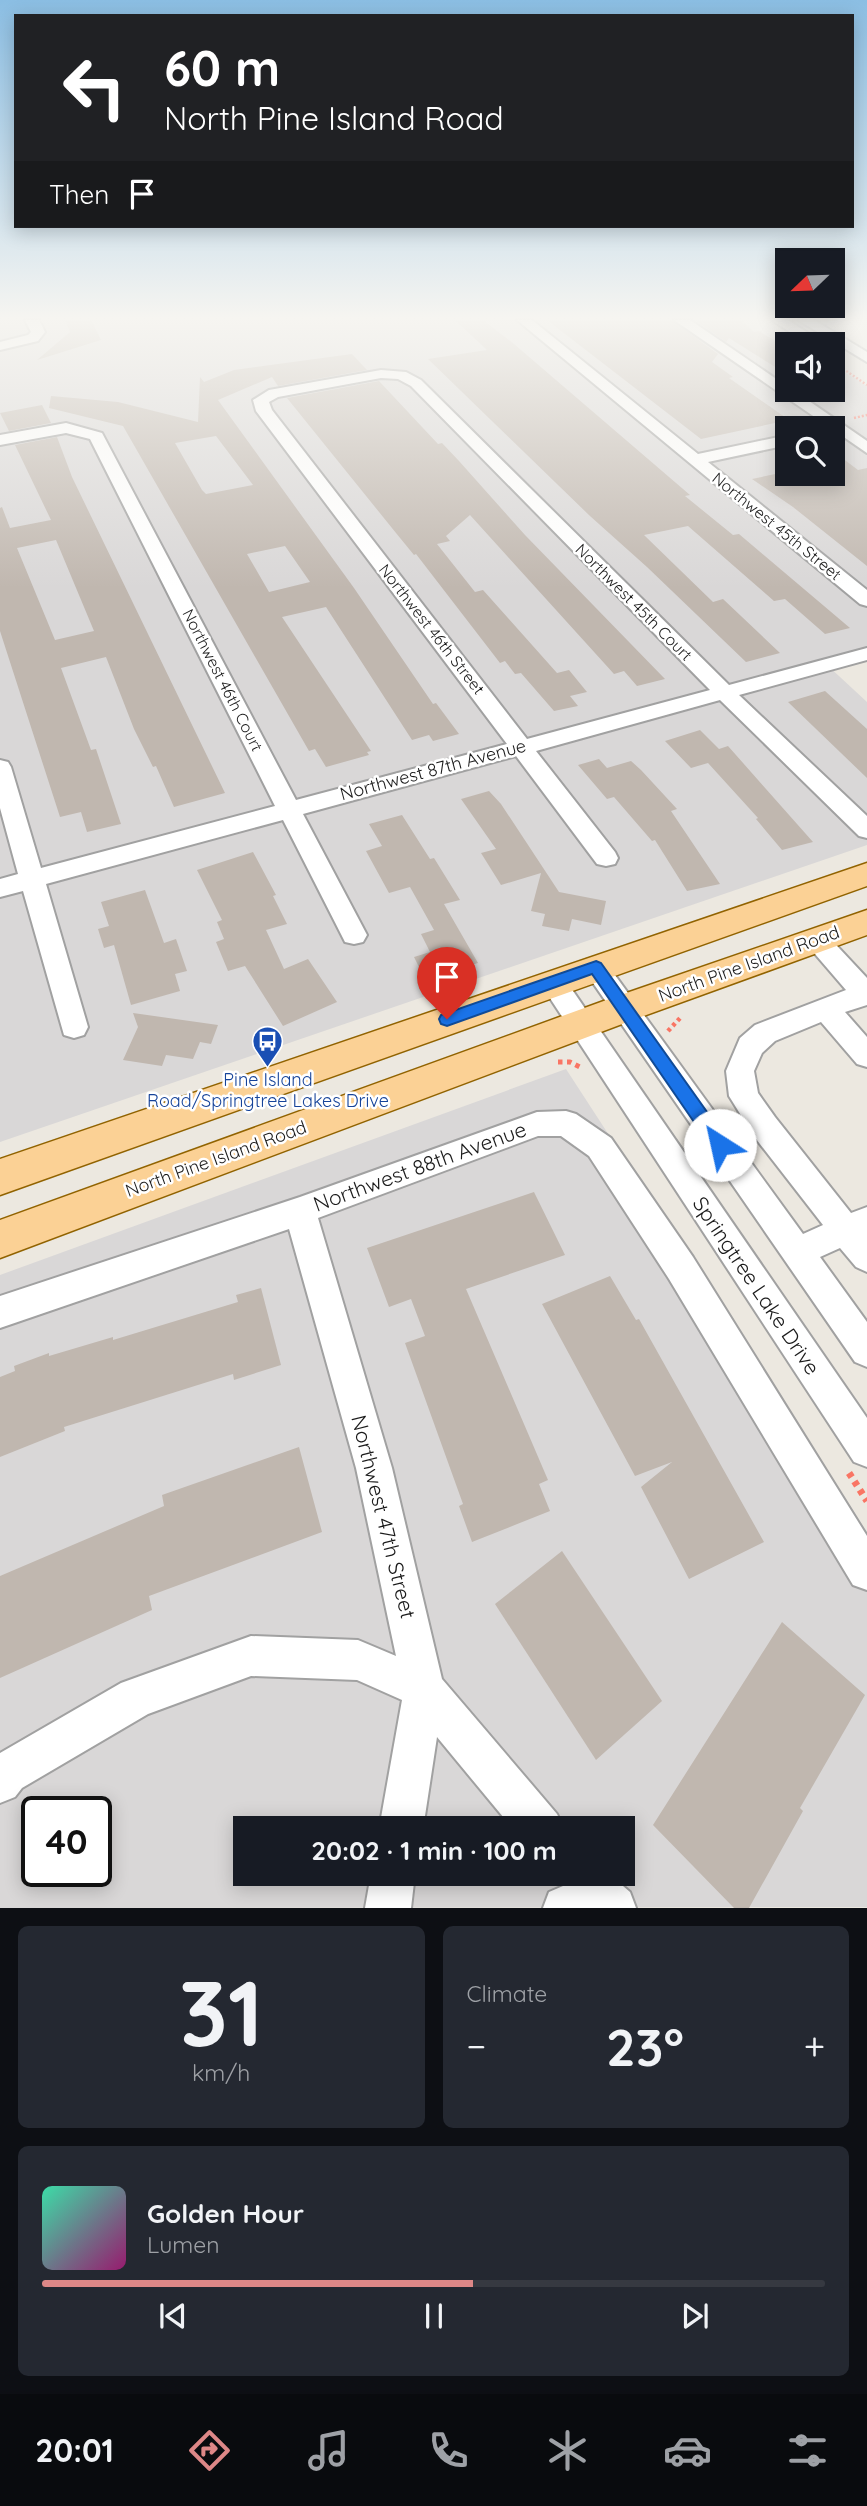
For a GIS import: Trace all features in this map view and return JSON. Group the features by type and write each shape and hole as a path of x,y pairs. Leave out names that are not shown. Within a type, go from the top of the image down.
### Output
{"main road":[{"path":"0,1177 867,874"},
{"name":"North Pine Island Road","path":"0,1239 625,1008 867,922"}],"street":[{"name":"Northwest 46th Street","path":"263,409 606,858"},
{"name":"Northwest 45th Court","path":"442,409 723,691 867,830"},
{"name":"Northwest 45th Street","path":"632,409 867,600"},
{"path":"845,428 867,424"},
{"name":"Northwest 46th Court","path":"0,440 65,428 96,436 354,935"},
{"path":"845,435 867,448"},
{"path":"695,460 775,443"},
{"name":"Northwest 87th Avenue","path":"0,888 867,654"},
{"path":"0,767 74,1027"},
{"path":"816,940 866,994 765,1032 750,1046 740,1072 744,1096 764,1126 856,1226 867,1258"},
{"path":"596,967 867,1350"},
{"name":"Springtree Lake Drive","path":"553,982 856,1458"},
{"path":"826,1009 867,1056"},
{"name":"Northwest 88th Avenue","path":"0,1312 300,1211 537,1124 566,1124 600,1147 681,1268 867,1571"},
{"name":"Northwest 47th Street","path":"300,1211 374,1468 424,1689 403,1816"},
{"path":"796,1252 856,1226"},
{"path":"0,1782 7,1773 136,1698 251,1656 358,1660 424,1689 531,1816"},
{"path":"388,1908 391,1886"}],"path":[{"path":"550,1065 570,1062 589,1074"},
{"path":"856,1458 867,1501"}],"shaded area":[{"path":"0,409 867,409 867,652 826,664 867,702 867,845 0,1142"},
{"path":"566,1069 867,1532 867,1907 0,1908 0,1275"}],"building":[{"path":"44,409 51,423 9,431 0,413"},
{"path":"53,409 146,409 198,422 199,409 225,409 354,588 433,704 436,703 459,734 433,741 429,735 412,740 326,607 282,617 371,751 367,752 369,755 326,767 315,749 309,751 123,426","holes":["216,436 253,485 206,494 175,443","285,546 310,582 269,592 247,554"]},
{"path":"296,409 405,409 438,444 442,443 525,535 665,679 637,686 624,671 614,674 470,515 446,536 450,541 437,544 475,592 483,590 557,673 569,670 587,692 570,696 578,706 554,711 521,673 515,674 505,661 500,663 416,554 414,555"},
{"path":"480,409 590,409 690,495 685,496 733,535 739,534 850,628 825,634 785,599 774,601 688,526 644,535 713,602 723,599 780,653 746,662"},
{"path":"662,409 773,409 783,416 775,416 775,423 701,439"},
{"path":"57,437 72,477 225,793 174,807 156,766 153,767 134,729 106,657 61,668 91,750 96,749 121,824 87,832 81,812 60,817 0,631 0,508 2,507 10,528 51,520 15,445","holes":["56,540 94,631 55,640 17,548"]},
{"path":"845,460 858,470 867,468 867,566 793,507 752,479 775,474 775,486 845,486"},
{"path":"825,691 867,729 867,778 788,702"},
{"path":"700,730 719,749 728,746 813,842 782,850 756,819 758,818 708,763 691,768 665,741"},
{"path":"599,759 607,768 631,761 641,770 677,809 671,811 720,884 687,891 655,840 652,841 614,797 607,799 578,765"},
{"path":"489,791 501,804 559,892 606,901 601,925 572,919 569,931 542,926 545,914 531,911 541,873 501,885 481,853 496,849 461,799"},
{"path":"402,815 430,859 434,858 460,900 444,904 478,963 425,979 414,957 430,952 421,934 434,930 410,887 389,893 366,851 382,846 369,824"},
{"path":"253,852 276,895 273,896 287,924 266,930 284,969 308,959 337,1002 283,1026 245,966 228,971 216,942 224,939 217,922 222,920 197,870"},
{"path":"145,890 164,943 176,939 187,971 175,974 180,991 131,1005 114,945 104,948 98,929 109,926 101,902"},
{"path":"133,1013 218,1025 211,1044 200,1042 193,1059 166,1055 162,1066 123,1060 138,1027"},
{"path":"534,1192 565,1255 466,1289 548,1480 539,1484 550,1511 472,1542 459,1506 463,1504 405,1343 425,1336 411,1299 389,1307 367,1248"},
{"path":"610,1276 636,1320 639,1319 764,1542 689,1579 641,1487 672,1462 635,1476 542,1304"},
{"path":"261,1288 281,1365 234,1380 233,1374 64,1427 65,1431 0,1457 0,1377 15,1371 14,1366 49,1353 49,1356 113,1337 113,1340 238,1302 236,1295"},
{"path":"299,1447 322,1532 149,1596 152,1610 0,1678 0,1576 164,1506 162,1495"},
{"path":"562,1551 662,1701 596,1760 495,1604"},
{"path":"782,1622 865,1695 800,1808 803,1811 749,1908 734,1908 653,1825"}],"place":[{"name":"Pine Island Road/Springtree Lakes Drive","path":"268,1069"}],"route":[{"path":"447,1019 596,967 720,1145"}]}
